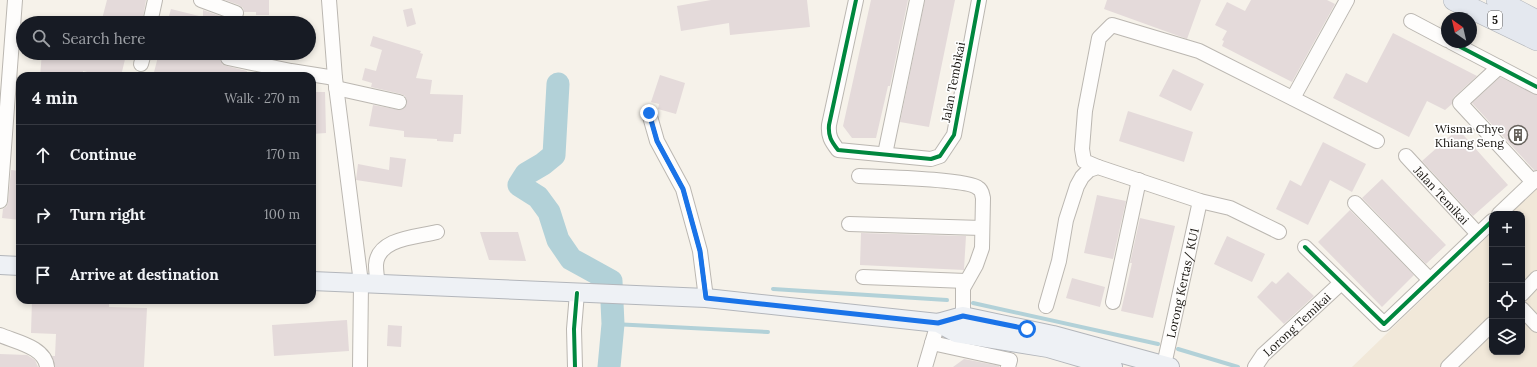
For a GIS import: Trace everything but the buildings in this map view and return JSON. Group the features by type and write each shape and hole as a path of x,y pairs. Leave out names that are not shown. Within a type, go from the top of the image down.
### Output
{"highway":[{"name":"5","path":"1454,0 1537,40"},
{"name":"5","path":"1497,0 1537,21"}],"main road":[{"path":"0,265 16,266"},
{"path":"316,280 706,298 938,323 963,316 1053,334 1167,366"},
{"path":"938,323 956,333 1048,348 1113,367"}],"street":[{"path":"0,201 15,0"},
{"path":"152,16 155,0"},
{"path":"201,0 236,13"},
{"path":"329,0 336,83 369,283"},
{"path":"856,0 828,134 831,142 838,150 885,154 917,0"},
{"name":"Jalan Tembikai","path":"885,154 932,159 940,156 954,134 979,0"},
{"path":"1293,98 1347,0"},
{"path":"1411,21 1441,37"},
{"path":"1279,232 1230,208 1200,201 1084,161 1082,149 1085,111 1099,38 1112,25 1199,51 1377,141"},
{"path":"1463,48 1537,87"},
{"path":"236,60 283,72"},
{"path":"1500,67 1460,103 1535,180 1502,211"},
{"path":"316,79 336,83 399,102"},
{"path":"649,113 657,141 683,189 700,251 706,298"},
{"name":"Jalan Temikai","path":"1406,156 1478,234"},
{"path":"1046,306 1059,261 1066,220 1077,186 1082,177 1089,170 1098,167"},
{"path":"859,176 951,181 977,186 981,191 983,198 982,248 976,266 963,288 963,316"},
{"path":"1113,302 1139,180"},
{"name":"Lorong Kertas/ KU1","path":"1167,366 1200,201"},
{"path":"1356,203 1430,280"},
{"path":"849,224 982,228"},
{"path":"1305,248 1384,324 1489,224"},
{"path":"360,367 369,283 379,254 387,245 437,232"},
{"path":"863,277 966,281"},
{"path":"1525,291 1537,278"},
{"name":"Lorong Temikai","path":"1255,367 1263,354 1341,283"},
{"path":"575,367 574,329 584,293"},
{"path":"1525,312 1537,325"},
{"path":"925,367 938,323"},
{"path":"1448,367 1489,327"},
{"path":"0,335 35,349 43,355 47,361 47,367"},
{"path":"932,343 1010,360 1008,367"}],"shaded area":[{"path":"1537,188 1537,367 1352,367 1489,235 1489,355 1525,355 1525,211 1513,211"}],"waterway":[{"path":"558,84 554,155 543,164 526,174 519,185 538,197 549,212 558,240 571,259 611,281 613,324 609,367"},
{"path":"773,289 947,300"},
{"path":"973,303 1158,344"},
{"path":"613,324 768,332"},
{"path":"1178,349 1238,367"}],"cycle path":[{"path":"856,0 829,125 829,132 832,141 838,150 931,159 940,156 954,135 979,0"},
{"path":"1462,48 1537,87"},
{"path":"649,113 657,141 683,189 700,251 706,298"},
{"path":"1305,247 1384,324 1489,224"},
{"path":"575,367 574,329 577,293"}],"place":[{"name":"Wisma Chye Khiang Seng","path":"1518,135"}],"route":[{"path":"649,113 657,141 683,189 700,251 706,298 938,323 963,316 1027,329"}]}
